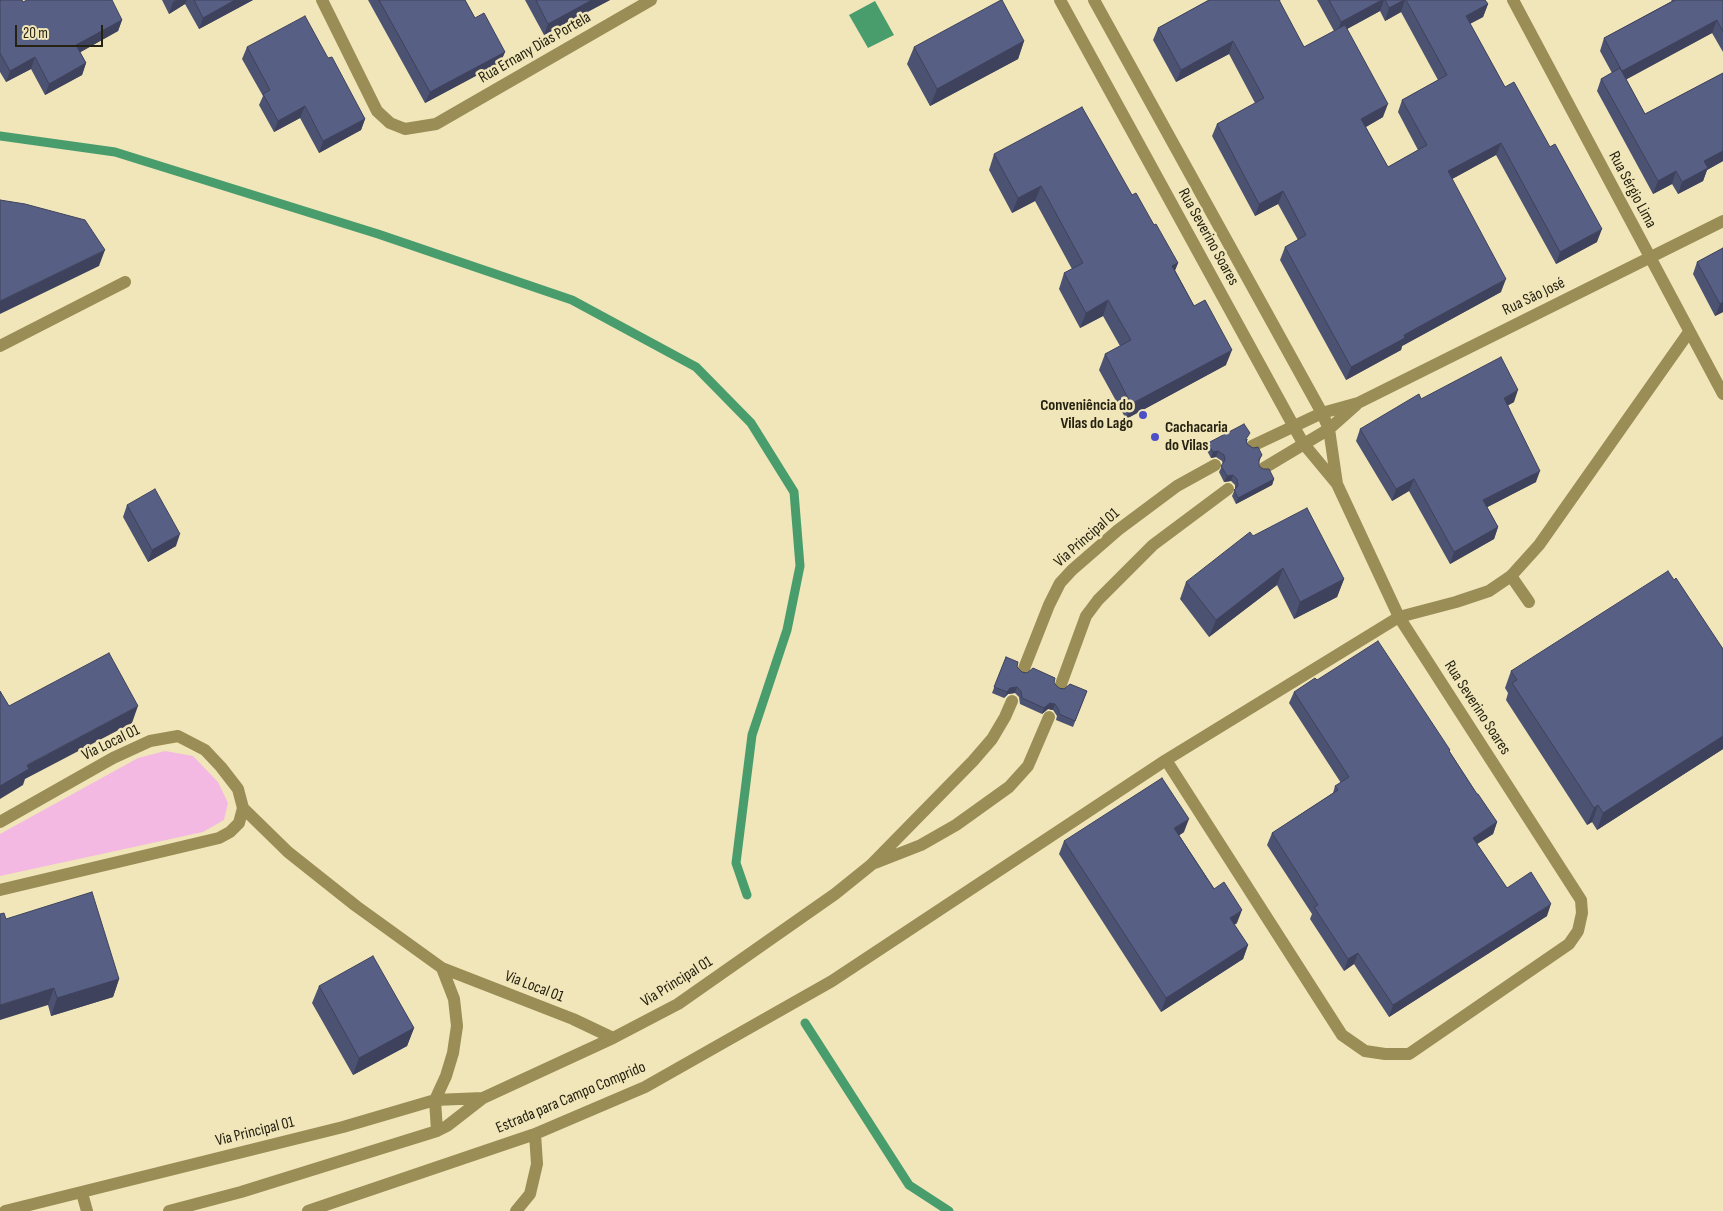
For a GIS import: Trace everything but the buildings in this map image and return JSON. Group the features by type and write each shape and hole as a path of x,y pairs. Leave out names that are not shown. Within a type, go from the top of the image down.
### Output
{"street":[{"name":"Rua Ernany Dias Portela","path":"322,0 377,112 390,123 404,129 436,124 651,0"},
{"name":"Rua Severino Soares","path":"1060,0 1293,425 1304,443 1337,484 1399,617 1581,900 1582,913 1578,931 1569,944 1409,1054 1385,1054 1365,1050 1342,1035 1166,760"},
{"name":"Rua Severino Soares","path":"1094,0 1322,413 1329,429 1337,484"},
{"name":"Rua Sérgio Lima","path":"1513,0 1723,394"},
{"name":"Rua São José","path":"1252,446 1293,425 1322,413 1358,403 1723,221"},
{"path":"0,346 125,282"},
{"name":"Estrada para Campo Comprido","path":"308,1211 535,1134 645,1087 832,980 1166,760 1399,617 1489,591 1511,576 1539,545 1689,332"},
{"name":"Rua São José","path":"1264,468 1329,429 1358,403"},
{"name":"Via Principal 01","path":"1024,671 1049,604 1060,583 1072,570 1118,530 1170,491 1215,465"},
{"path":"1060,688 1086,616 1098,600 1153,545 1228,489"},
{"path":"1511,576 1529,602"},
{"name":"Via Principal 01","path":"169,1211 241,1192 437,1131 448,1126 483,1098 613,1038 678,1004 835,894 871,865 973,761 992,739 1006,717 1012,701"},
{"name":"Via Principal 01","path":"871,865 921,845 956,825 1010,787 1028,766 1049,717"},
{"name":"Via Local 01","path":"0,822 113,758 150,741 178,736 205,750 221,767 238,790 243,808 288,852 356,906 442,968 572,1019 613,1038"},
{"path":"0,890 219,838 230,832 239,823 243,808"},
{"path":"437,1131 435,1100 446,1076 453,1052 457,1026 454,999 442,968"},
{"name":"Via Principal 01","path":"5,1211 343,1127 435,1100 483,1098"},
{"path":"516,1211 530,1194 537,1164 535,1134"},
{"path":"82,1193 87,1211"}],"shaded area":[{"path":"875,1 894,35 868,48 849,15"},
{"path":"165,751 193,756 218,782 228,803 224,820 203,832 0,876 0,834 138,758"}],"waterway":[{"path":"0,136 115,152 378,234 572,300 696,367 751,423 794,492 800,566 787,630 752,735 736,863 747,895"},
{"path":"805,1023 909,1185 949,1211"}],"place":[{"name":"Conveniência do Vilas do Lago","path":"1143,415"},
{"name":"Cachacaria do Vilas","path":"1155,437"}]}
